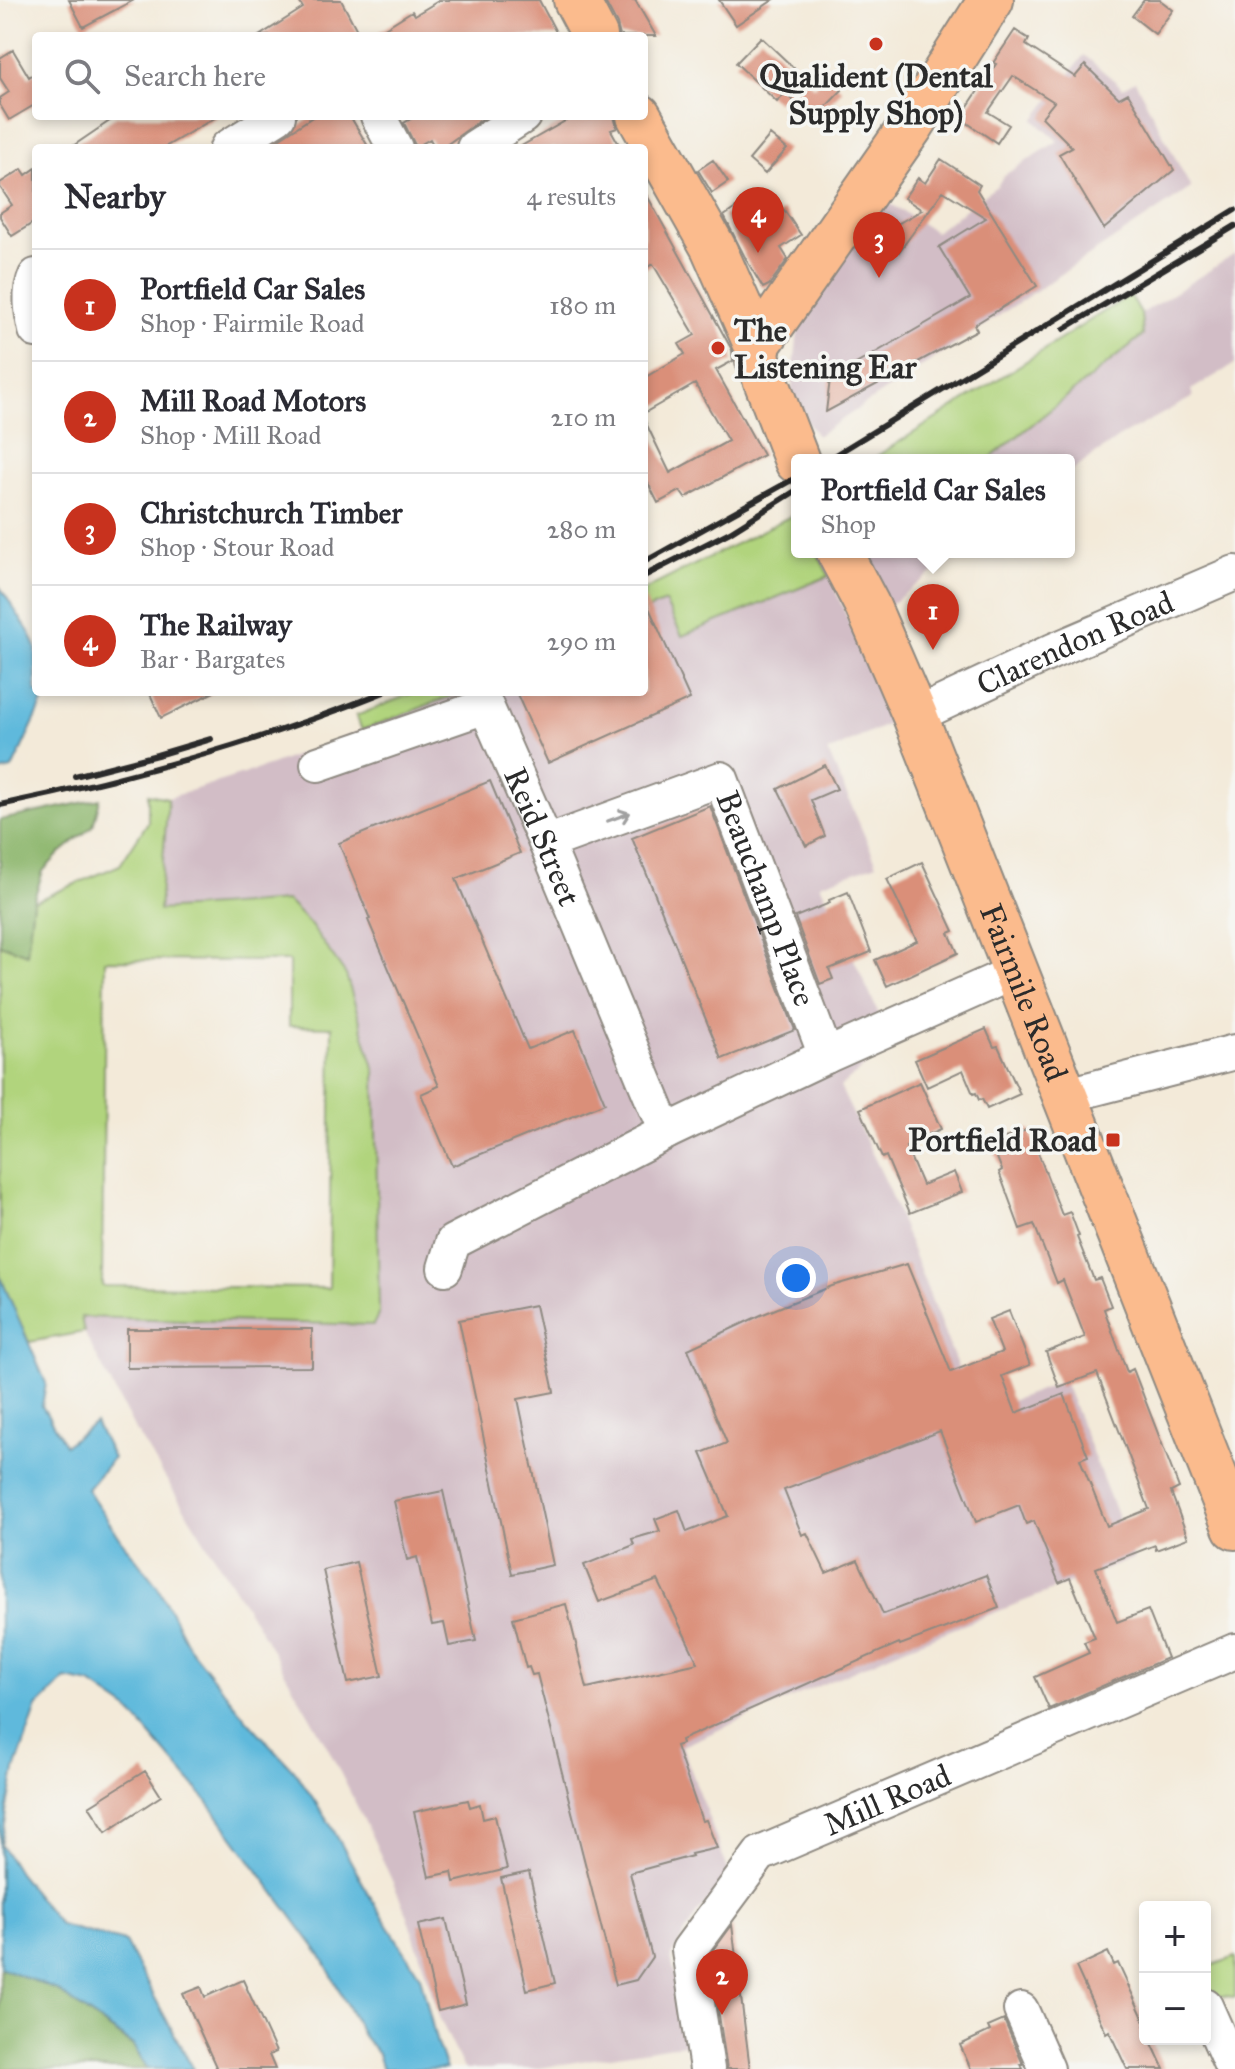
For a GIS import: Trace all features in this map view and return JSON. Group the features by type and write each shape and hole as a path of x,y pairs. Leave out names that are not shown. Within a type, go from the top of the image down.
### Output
{"main road":[{"path":"576,0 593,32"},
{"path":"757,346 911,126 991,0"},
{"path":"641,120 713,247 757,346 758,360 793,452"},
{"name":"Fairmile Road","path":"842,558 867,605 915,716 1235,1527"}],"street":[{"path":"233,144 272,120"},
{"path":"380,120 393,144"},
{"path":"480,144 517,120"},
{"path":"32,285 32,314"},
{"name":"Clarendon Road","path":"915,716 1053,651 1235,573"},
{"name":"Reid Street","path":"318,764 486,706 666,1132"},
{"name":"Beauchamp Place","path":"546,843 721,779 826,1056"},
{"path":"445,1268 453,1242 666,1132 826,1056 1015,972"},
{"path":"1064,1096 1235,1052"},
{"name":"Mill Road","path":"707,2069 689,1950 760,1854 1235,1651"},
{"path":"1021,2010 1047,2069"},
{"path":"1211,2020 1233,2069"}],"shaded area":[{"path":"1084,55 1123,88 1135,81 1191,188 817,436 791,397 798,329 883,199 935,232 998,185 1003,176 1058,141 1034,120"},
{"path":"1235,254 1235,364 1191,390 1193,397 1118,438 1075,469 1075,454 996,454 1143,336 1141,314"},
{"path":"867,558 952,558 887,607 858,565"},
{"path":"829,576 893,722 828,752 877,864 820,884 892,1043 840,1087 884,1178 976,1414 1064,1381 1134,1558 902,1649 682,1746 731,1878 697,1913 671,1957 690,2043 533,2069 464,2069 439,2017 408,1916 328,1748 262,1633 133,1426 84,1332 80,1317 372,1325 326,947 309,923 287,901 159,911 168,798 271,765 452,696 648,696 648,609 665,602 682,636"}],"green space":[{"path":"1130,295 1141,314 1143,335 995,454 880,454"},
{"path":"791,516 791,558 820,558 829,576 682,636 665,602 648,609 648,588"},
{"path":"405,696 451,696 362,730 356,716"},
{"path":"148,794 168,798 159,910 287,901 309,923 346,975 375,1071 379,1313 373,1325 81,1317 84,1332 29,1342 0,1276 0,944 27,953 33,902 120,865 148,822","holes":["105,960 289,961 289,1026 332,1027 329,1288 102,1286"]},
{"path":"100,799 93,826 43,871 33,902 27,954 0,944 0,820"},
{"path":"1235,1957 1235,1997 1211,1995 1211,1966"},
{"path":"0,1967 56,1990 133,2046 148,2069 0,2069"}],"water":[{"path":"0,587 32,637 32,696 46,696 12,769 0,772"},
{"path":"0,1276 46,1383 42,1406 65,1445 95,1423 113,1458 87,1489 158,1587 188,1646 247,1720 297,1774 330,1824 375,1905 420,1976 446,2069 383,2069 378,2054 363,2036 322,1957 203,1796 129,1710 91,1684 66,1679 37,1707 15,1770 1,1845 18,1873 60,1925 125,1942 193,2069 148,2069 133,2045 56,1990 0,1967"}],"building":[{"path":"69,0 134,0 83,27"},
{"path":"298,0 341,0 358,32 265,32 303,8"},
{"path":"440,0 539,0 556,32 378,32 412,11 415,15"},
{"path":"604,0 635,0 656,36 648,36 648,32 619,32"},
{"path":"719,0 773,0 736,25"},
{"path":"1144,0 1160,0 1173,10 1155,34 1132,16"},
{"path":"1015,30 1029,39 1026,45 1075,77 1085,65 1119,98 1128,93 1174,170 1104,229 1059,154 1072,147 1042,117 1054,102 1013,76 988,112 1009,125 997,143 960,118"},
{"path":"761,37 814,87 826,74 842,90 813,120 785,93 777,102 736,63"},
{"path":"13,50 29,77 32,75 32,106 9,120 0,105 0,98 9,92 0,78 0,58"},
{"path":"111,120 211,120 170,144 76,144"},
{"path":"308,120 352,120 367,144 271,144"},
{"path":"409,120 480,120 448,144 433,144 430,139 414,144 404,123"},
{"path":"567,120 615,120 617,128 611,130 619,144 525,144"},
{"path":"770,135 787,149 765,174 749,160"},
{"path":"941,159 980,185 977,190 1037,286 974,325 977,330 826,412 830,379 970,298 939,247 986,218 943,191 899,252 887,230 922,210 904,198 918,178 925,183"},
{"path":"713,160 728,182 712,193 698,170"},
{"path":"22,169 26,175 32,171 32,224 12,236 0,217 0,213 12,205 0,183"},
{"path":"648,197 732,350 733,361 716,370 763,455 685,498 680,491 658,503 648,483 648,427 670,473 728,441 695,384 648,411 648,376 685,354 679,344 695,335 653,264 648,267"},
{"path":"736,208 752,231 784,210 801,235 781,248 788,259 769,285 763,288 724,216"},
{"path":"648,606 690,699 548,763 518,696 648,696"},
{"path":"151,696 206,696 161,718"},
{"path":"825,765 837,789 811,800 825,836 806,846 778,789"},
{"path":"490,781 520,853 456,879 528,1049 575,1030 605,1103 452,1166 421,1094 439,1086 368,920 339,843"},
{"path":"710,806 795,1030 722,1059 632,838"},
{"path":"922,862 954,931 949,933 958,953 887,986 875,960 917,941 887,879"},
{"path":"848,892 871,952 829,969 833,979 820,984 795,917"},
{"path":"986,1029 994,1047 998,1046 1020,1094 987,1109 982,1099 973,1094 963,1070 927,1087 915,1060"},
{"path":"920,1082 941,1129 906,1147 922,1185 954,1172 962,1192 910,1213 886,1156 882,1158 860,1109"},
{"path":"1029,1129 1062,1215 1070,1212 1094,1280 1100,1278 1111,1306 1104,1309 1127,1372 1133,1369 1179,1488 1171,1492 1188,1538 1156,1550 1155,1545 1096,1568 1117,1622 1148,1610 1167,1658 1049,1709 1035,1677 1089,1653 1084,1642 1095,1638 1070,1578 1059,1583 1034,1521 1026,1524 1019,1505 976,1522 940,1431 784,1490 802,1535 807,1533 826,1573 858,1560 883,1614 986,1575 999,1608 899,1643 681,1740 682,1744 676,1746 702,1821 706,1820 717,1848 630,1873 652,1957 636,1980 616,1985 537,1674 532,1675 529,1667 526,1668 513,1618 566,1604 587,1688 698,1663 658,1580 599,1602 584,1565 634,1545 632,1539 660,1531 655,1519 679,1510 687,1532 728,1516 701,1453 727,1443 688,1349 832,1286 907,1264 951,1372 1002,1352 989,1319 1009,1311 1030,1365 1002,1376 1016,1413 1064,1394 1088,1456 1080,1459 1107,1526 1149,1509 1097,1373 1059,1387 1046,1352 1085,1337 1063,1280 1057,1283 1034,1224 1020,1229 991,1143"},
{"path":"535,1305 554,1392 518,1399 553,1565 512,1574 459,1320"},
{"path":"127,1329 312,1329 312,1367 127,1368"},
{"path":"443,1491 476,1641 449,1646 444,1623 432,1625 417,1557 407,1560 394,1501"},
{"path":"356,1562 382,1676 348,1683 323,1570"},
{"path":"145,1771 161,1796 106,1832 89,1806"},
{"path":"468,1800 470,1807 480,1804 483,1819 495,1816 507,1869 454,1882 452,1872 429,1877 414,1812"},
{"path":"529,1872 555,1983 527,1990 501,1878"},
{"path":"446,1919 466,2004 438,2011 418,1925"},
{"path":"732,1925 750,2069 727,2069 710,1955"},
{"path":"1108,1952 1114,1965 1118,1963 1139,2009 1139,2045 1153,2045 1164,2069 1127,2069 1109,2031 1106,2033 1076,1967"},
{"path":"243,1980 276,2052 269,2055 275,2069 217,2069 183,1994 201,1987 205,1997"},
{"path":"1004,2020 1023,2069 971,2069 960,2045 990,2031 988,2027"}],"railway":[{"path":"837,454 1235,210"},
{"path":"1064,329 1235,226"},
{"path":"648,560 791,480"},
{"path":"648,574 730,532 791,494"},
{"path":"0,805 195,757 374,696"},
{"path":"75,776 211,739"}],"place":[{"name":"Qualident (Dental Supply Shop)","path":"876,44"},
{"name":"The Railway","path":"758,253"},
{"name":"Christchurch Timber","path":"879,278"},
{"name":"The Listening Ear","path":"718,348"},
{"name":"Portfield Car Sales","path":"933,650"},
{"name":"Portfield Road","path":"1113,1140"},
{"name":"Mill Road Motors","path":"722,2015"}]}
